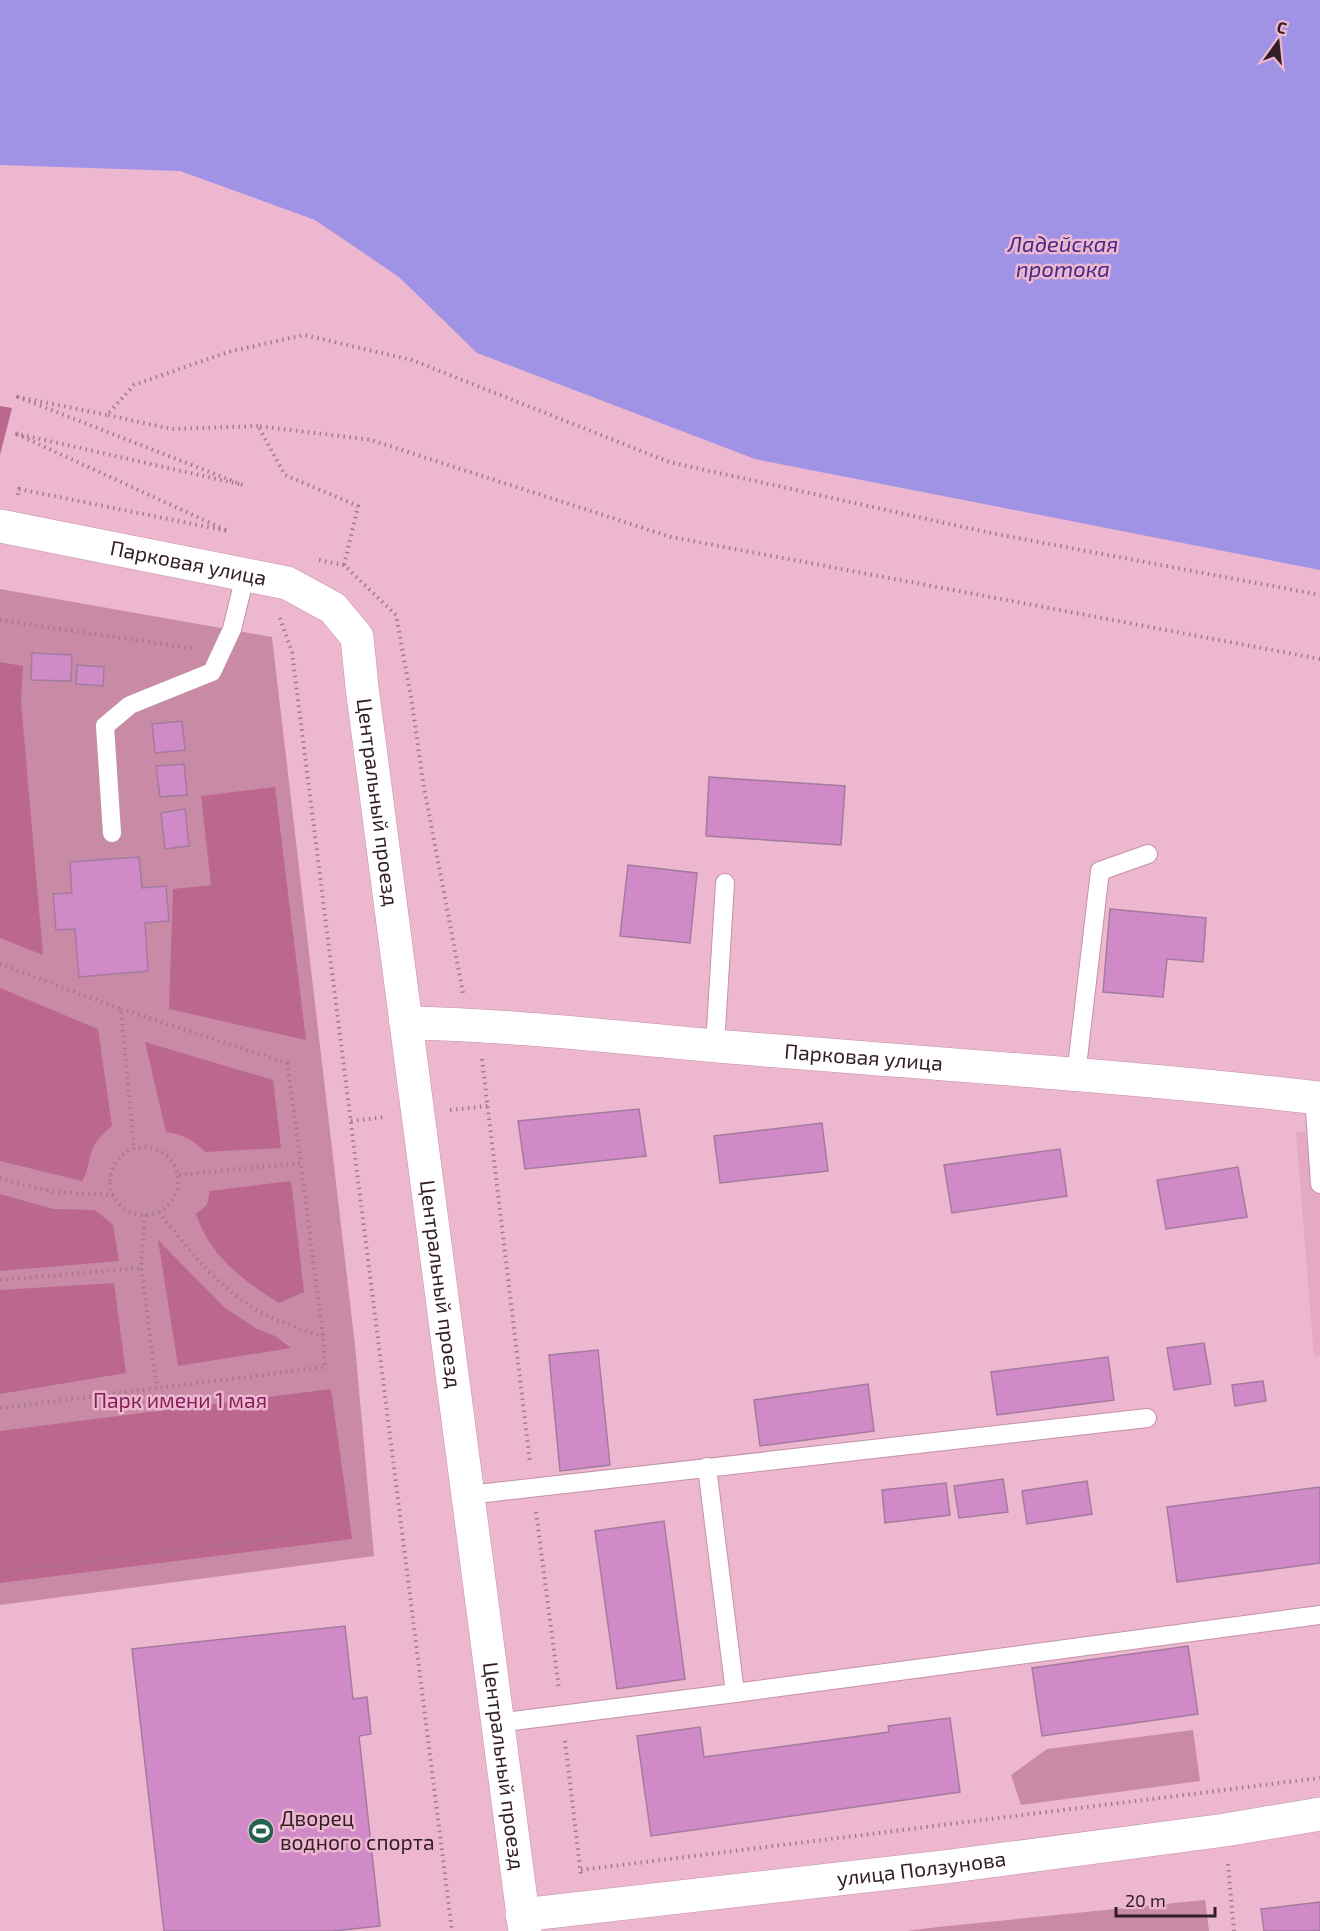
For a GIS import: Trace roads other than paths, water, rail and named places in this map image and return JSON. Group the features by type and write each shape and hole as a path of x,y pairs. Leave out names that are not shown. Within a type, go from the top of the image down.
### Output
{"street":[{"name":"Парковая улица","path":"0,526 287,583 333,608 357,637"},
{"name":"Центральный проезд","path":"357,637 524,1923"},
{"name":"Парковая улица","path":"406,1023 469,1024 1317,1097"},
{"name":"улица Ползунова","path":"524,1923 585,1907 944,1867 1224,1830 1320,1814"}],"lane":[{"path":"112,833 105,726 130,705 212,672 236,617 245,576"},
{"path":"1076,1075 1100,871 1148,854"},
{"path":"715,1046 725,883"},
{"path":"1317,1097 1320,1185"},
{"path":"468,1495 1147,1418"},
{"path":"707,1467 735,1693"},
{"path":"497,1723 1320,1615"}],"water":[{"name":"Ладейская протока","path":"0,0 1320,0 1320,570 755,459 477,353 399,277 315,220 180,171 0,165"}],"place":[{"name":"Дворец водного спорта","path":"261,1831"}],"park label":[{"name":"Парк имени 1 мая","path":"180,1401"}]}
